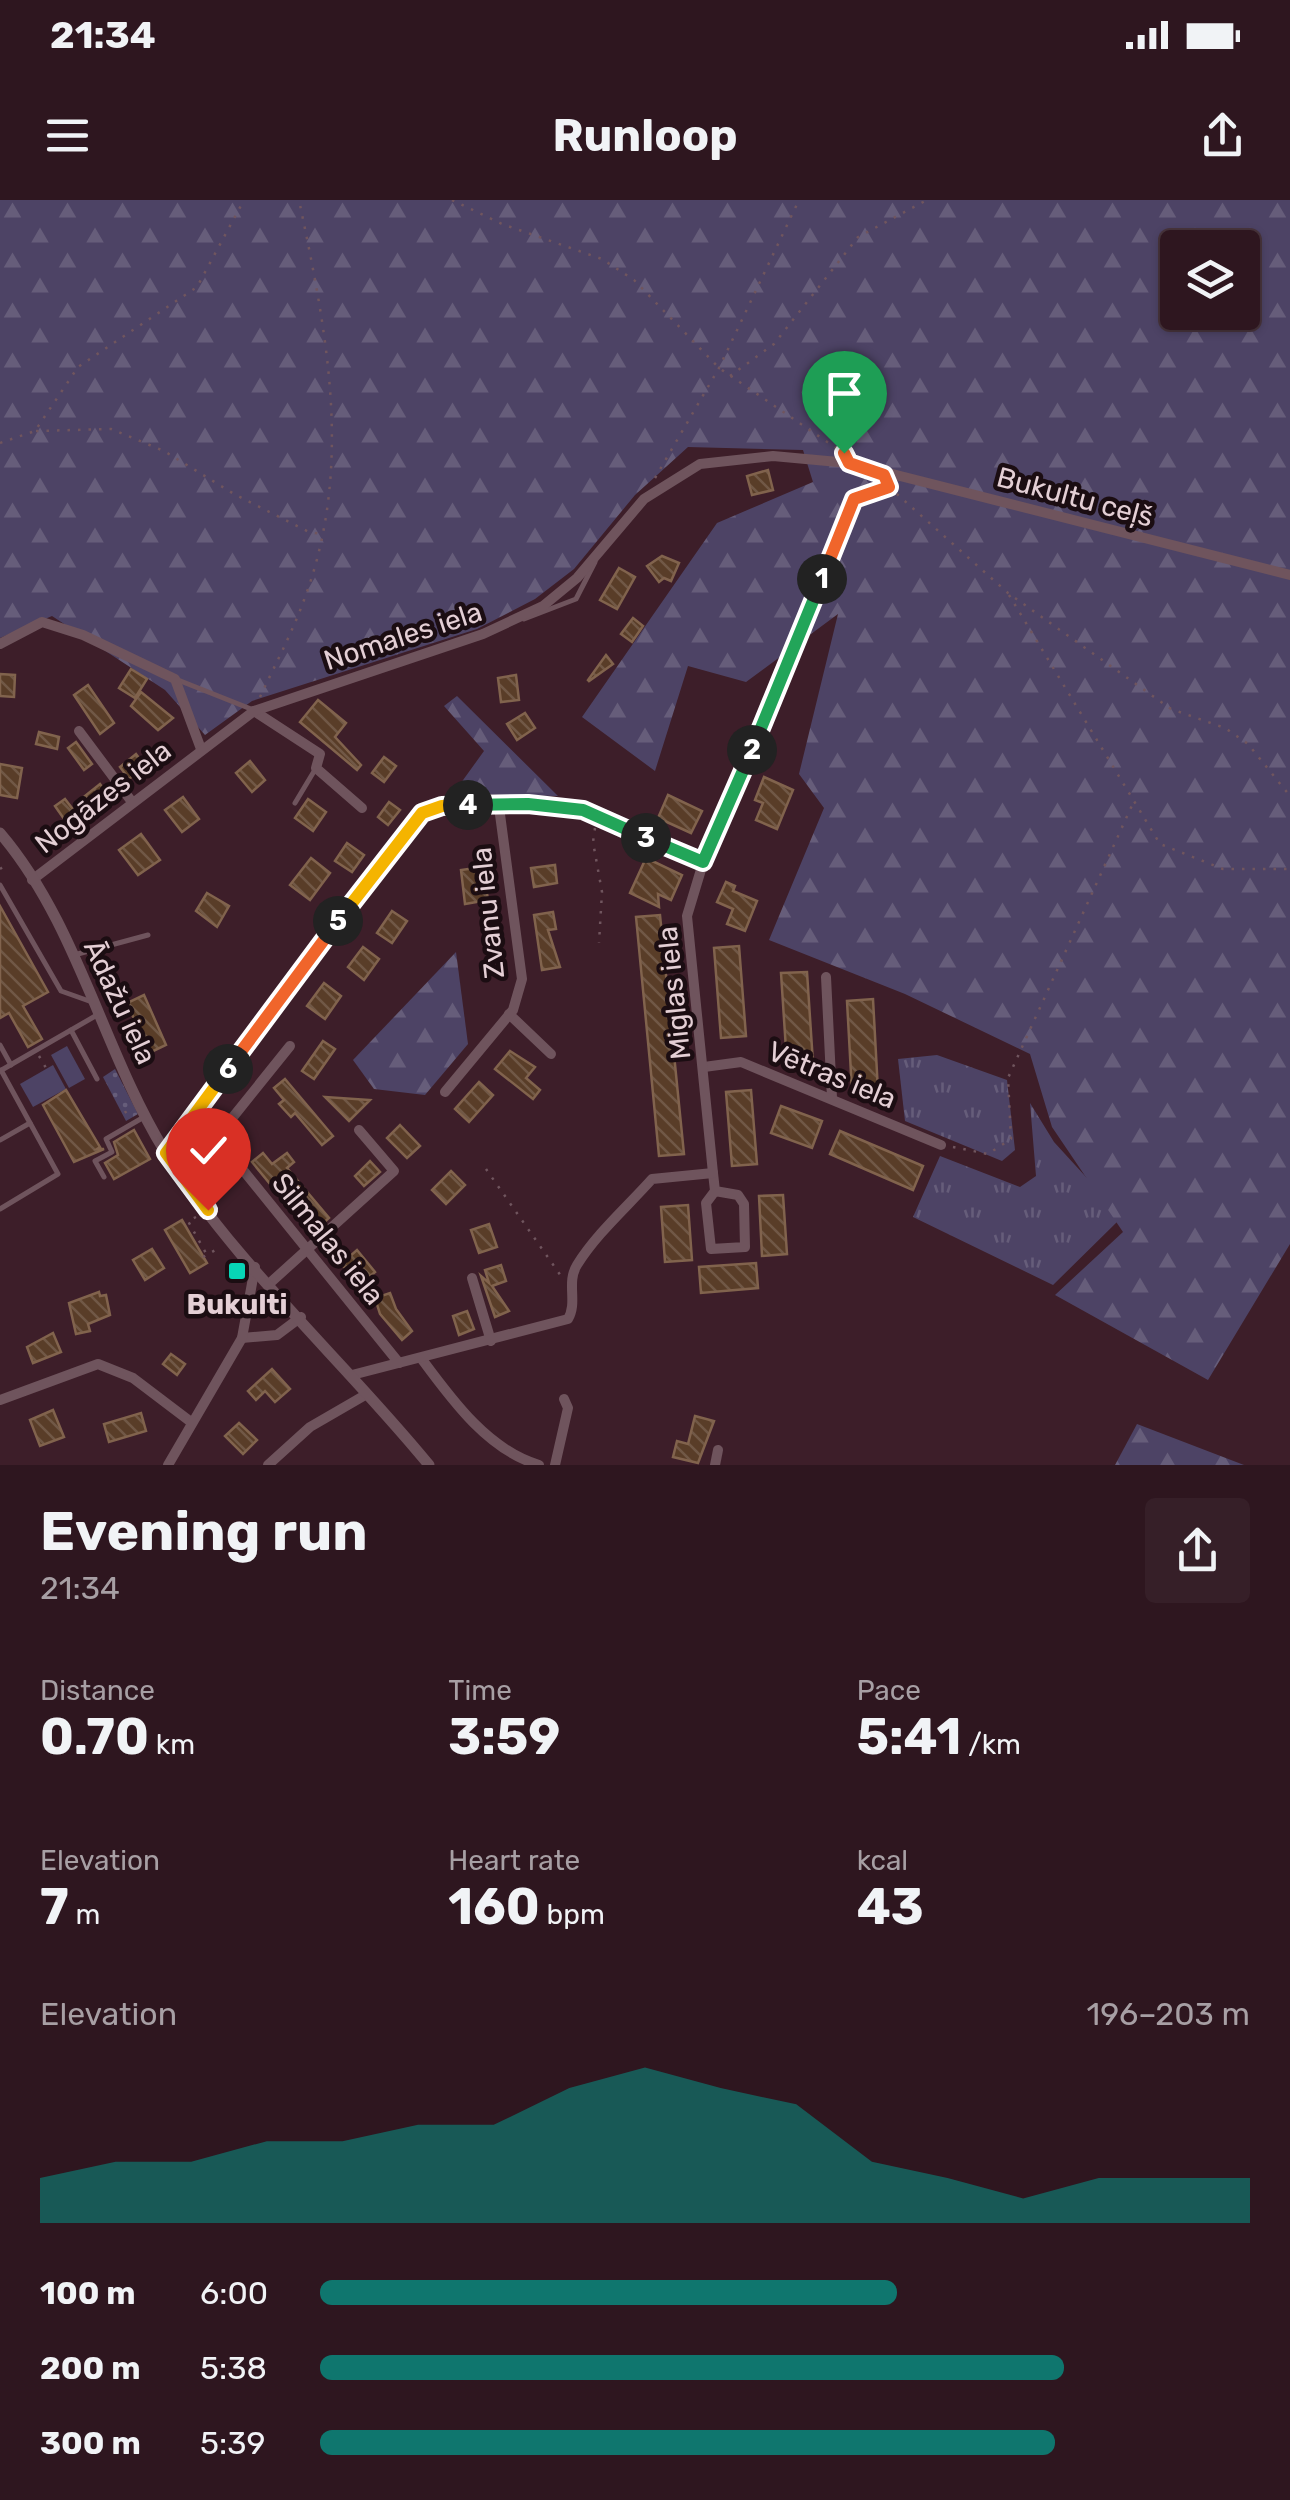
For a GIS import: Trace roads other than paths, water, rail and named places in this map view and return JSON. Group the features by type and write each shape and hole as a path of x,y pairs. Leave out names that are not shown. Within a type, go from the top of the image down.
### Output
{"street":[{"name":"Bukultu ceļš","path":"654,492 700,464 722,460 773,456 849,463 884,475 948,487 1290,574"},
{"name":"Nomales iela","path":"201,749 254,711 520,620 556,597 627,515 654,492"},
{"path":"0,644 42,622 57,624 175,679 201,749"},
{"path":"254,711 320,754 316,768 362,808"},
{"path":"78,731 132,802"},
{"name":"Miglas iela","path":"715,1191 738,1195 744,1204 745,1247 712,1249 706,1203 715,1191 687,916 703,862 758,734"},
{"name":"Nogāzes iela","path":"32,880 201,749"},
{"path":"166,1153 422,813 442,806 528,804 583,810 703,862"},
{"name":"Zvanu iela","path":"445,1092 509,1014 522,979 499,806"},
{"name":"Ādažu iela","path":"0,833 32,880 72,956 166,1153 255,1267 429,1465"},
{"path":"826,977 832,1098"},
{"name":"Zvanu iela","path":"509,1014 551,1054"},
{"name":"Silmalas iela","path":"290,1046 225,1127 226,1149 399,1363"},
{"name":"Vētras iela","path":"704,1067 741,1062 941,1145"},
{"path":"270,1283 394,1171 358,1130"},
{"path":"352,1375 568,1318 572,1311 570,1284 578,1264 652,1179 713,1173"},
{"path":"168,1465 242,1338 255,1267"},
{"path":"472,1278 491,1340"},
{"path":"242,1338 277,1335 301,1318"},
{"path":"421,1358 492,1441 516,1458 539,1465"},
{"path":"0,1400 98,1364 133,1378 191,1422"},
{"path":"268,1465 310,1427 367,1394"},
{"path":"555,1465 568,1408 564,1398"},
{"path":"715,1465 718,1450"}],"lane":[{"path":"175,679 254,711"},
{"path":"295,803 316,768"},
{"path":"0,884 62,990 94,1009 71,1030 1,1070 58,1174 0,1209"},
{"path":"72,956 148,935"},
{"path":"71,1030 98,1079"},
{"path":"0,1045 11,1064"},
{"path":"104,1177 95,1161 112,1152 106,1140 146,1115"},
{"path":"0,1140 30,1123"}],"place":[{"name":"Bukulti","path":"237,1271"}]}
